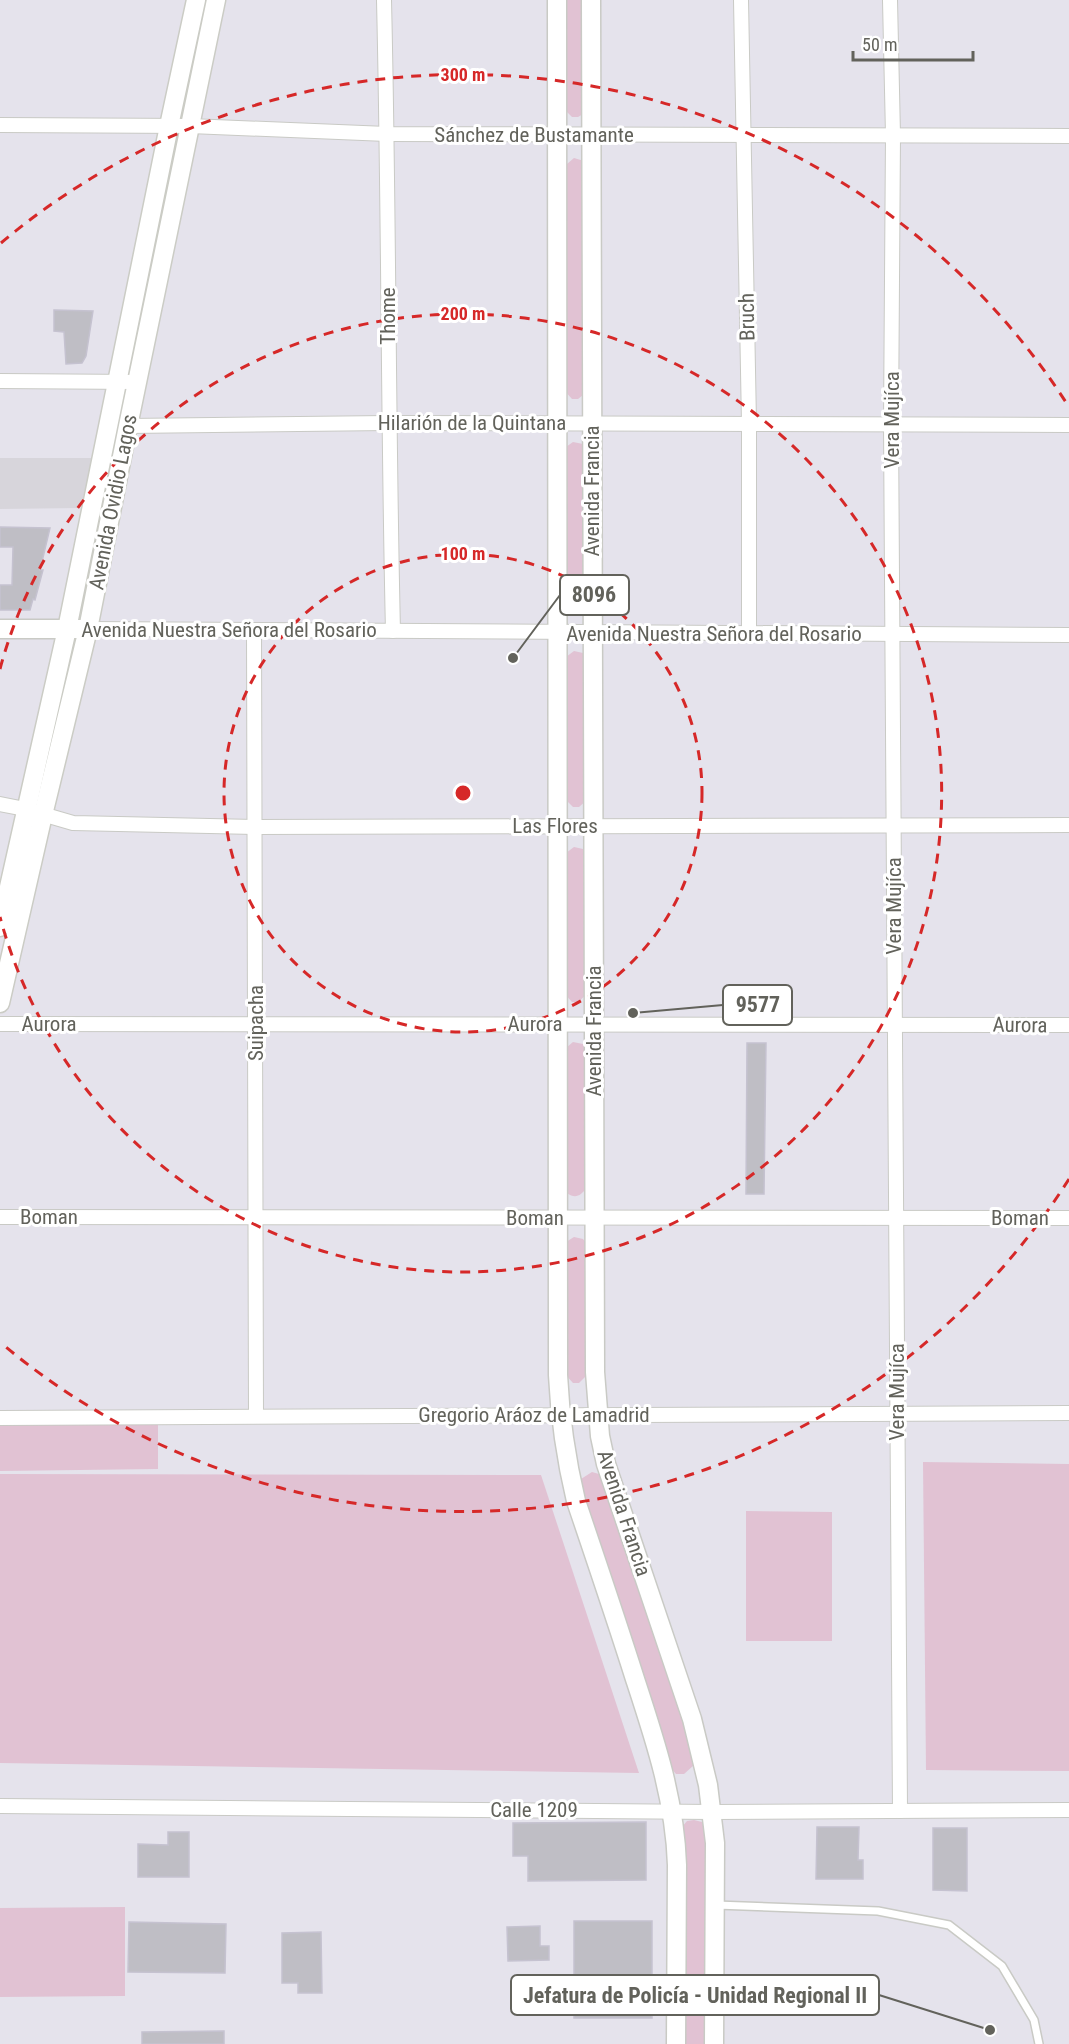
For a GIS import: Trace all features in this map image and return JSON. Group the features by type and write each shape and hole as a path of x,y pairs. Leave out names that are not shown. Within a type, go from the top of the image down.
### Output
{"street":[{"name":"Avenida Ovidio Lagos","path":"0,1003 3,976 67,629 196,0"},
{"name":"Avenida Ovidio Lagos","path":"0,927 88,629 216,0"},
{"name":"Thome","path":"384,0 388,423 393,631"},
{"name":"Avenida Francia","path":"556,0 557,1024 560,1415 576,1501 649,1721 663,1767 672,1811 677,1865 676,2044"},
{"name":"Avenida Francia","path":"591,0 595,1372 598,1415 606,1464 692,1719 704,1762 713,1812 716,1843 714,2044"},
{"name":"Bruch","path":"741,0 749,423 749,634"},
{"name":"Vera Mujíca","path":"890,0 893,135 891,424 900,1811"},
{"name":"Sánchez de Bustamante","path":"0,125 190,126 387,134 1069,136"},
{"path":"0,381 137,382"},
{"name":"Hilarión de la Quintana","path":"128,426 388,423 1069,425"},
{"name":"Avenida Nuestra Señora del Rosario","path":"0,629 1069,635"},
{"name":"Suipacha","path":"255,630 256,1416"},
{"name":"Las Flores","path":"0,804 73,823 255,827 1069,825"},
{"name":"Aurora","path":"0,1024 1069,1025"},
{"name":"Boman","path":"0,1217 1069,1218"},
{"name":"Gregorio Aráoz de Lamadrid","path":"0,1418 1069,1413"},
{"name":"Calle 1209","path":"0,1806 713,1812 1069,1810"}],"lane":[{"path":"716,1905 878,1911 949,1925 1002,1966 1034,2020 1039,2044"}],"shaded area":[{"path":"564,0 586,0 583,114 578,117 572,117 564,109"},
{"path":"574,158 584,161 583,395 578,399 572,399 564,390 565,169"},
{"path":"573,442 583,444 586,448 586,599 577,607 571,607 563,599 566,447"},
{"path":"0,458 95,458 80,508 0,509"},
{"path":"574,651 583,653 586,657 588,799 579,807 573,807 565,799 566,657"},
{"path":"574,847 583,849 586,854 587,994 578,1002 572,1002 564,993 566,853"},
{"path":"573,1042 583,1044 586,1048 586,1188 580,1195 575,1196 567,1193 566,1048"},
{"path":"574,1237 583,1239 586,1243 587,1375 579,1383 573,1383 565,1374 566,1242"},
{"path":"0,1423 158,1423 158,1469 0,1471"},
{"path":"923,1462 1069,1464 1069,1771 926,1770"},
{"path":"592,1472 599,1474 603,1480 681,1710 694,1765 684,1774 676,1774 671,1768 582,1491 581,1479"},
{"path":"0,1474 541,1475 639,1773 0,1763"},
{"path":"746,1511 832,1512 832,1641 746,1641"},
{"path":"687,1821 702,1822 706,1830 705,2044 682,2044 682,1827"},
{"path":"125,1907 125,1996 0,1997 0,1908"}],"building":[{"path":"54,310 93,311 86,356 82,363 66,364 64,332 54,331"},
{"path":"0,527 50,528 40,570 43,570 30,610 0,610 0,585 12,585 13,547 0,547"},
{"path":"747,1043 766,1043 764,1194 746,1194"},
{"path":"646,1822 646,1880 528,1881 528,1856 513,1856 513,1823"},
{"path":"817,1827 859,1827 858,1860 863,1860 863,1879 816,1879"},
{"path":"933,1828 967,1828 967,1891 933,1890"},
{"path":"168,1832 189,1832 189,1877 138,1877 138,1844 168,1845"},
{"path":"574,1921 652,1921 652,2018 574,2018"},
{"path":"129,1922 226,1924 225,1973 128,1972"},
{"path":"540,1926 540,1946 549,1946 549,1960 508,1961 507,1927"},
{"path":"321,1932 322,1993 298,1993 298,1983 282,1983 282,1933"},
{"path":"224,2031 224,2044 142,2044 142,2032"}],"place":[{"name":"8096","path":"513,658"},
{"name":"9577","path":"633,1013"},
{"name":"Jefatura de Policía - Unidad Regional II","path":"990,2030"}]}
